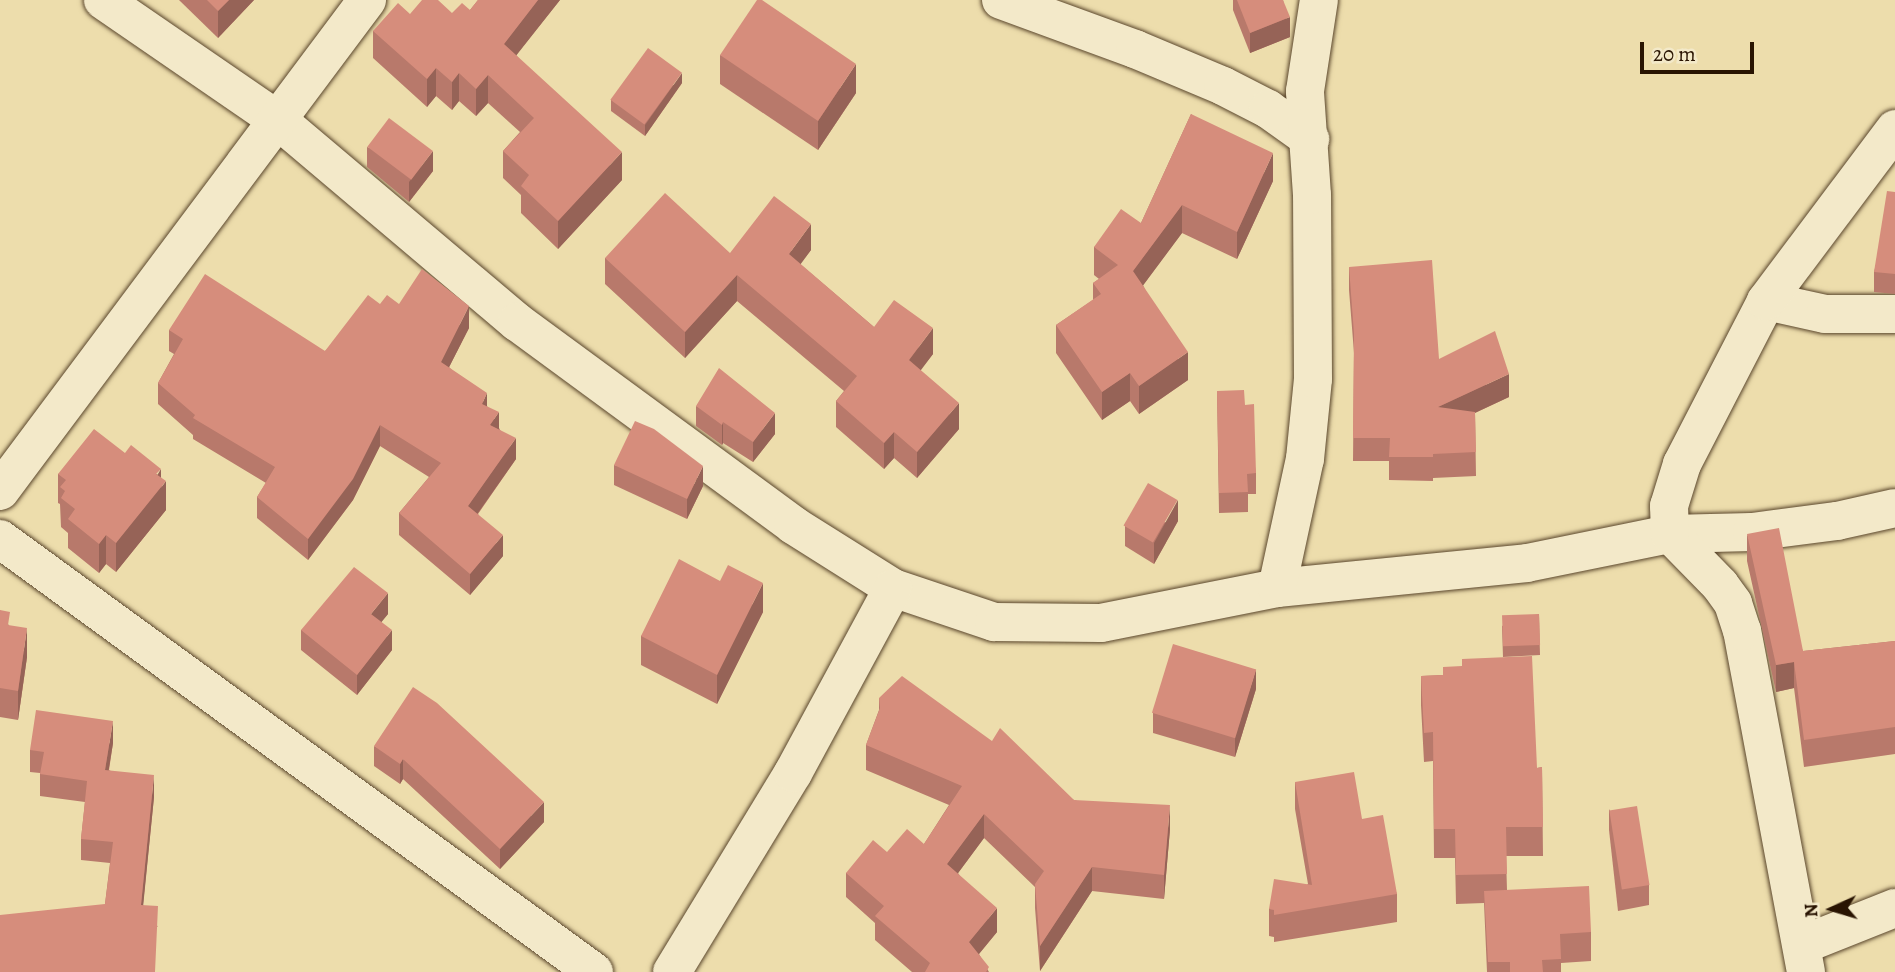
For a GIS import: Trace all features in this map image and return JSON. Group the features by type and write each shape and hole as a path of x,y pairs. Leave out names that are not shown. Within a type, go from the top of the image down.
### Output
{"street":[{"path":"103,0 279,121 517,322 793,525 892,588 994,622 1101,623 1277,588 1527,563 1670,534 1752,532 1837,521 1895,508"},
{"path":"0,491 367,0"},
{"path":"1001,0 1135,49 1223,86 1268,109 1310,139"},
{"path":"1277,588 1305,458 1313,379 1310,139 1305,91 1320,0"},
{"path":"1895,129 1766,301 1682,464 1669,506 1670,534 1720,584 1733,603 1742,631 1804,959 1895,908"},
{"path":"1766,301 1825,314 1895,314"},
{"path":"0,539 594,972"},
{"path":"672,972 793,773 892,588"}],"building":[{"path":"207,0 229,0 218,11"},
{"path":"422,0 438,0 452,13 462,3 470,10 478,0 538,0 504,44 622,152 558,221 521,186 529,175 503,151 534,118 488,75 476,89 459,73 452,82 436,68 427,79 373,31 398,3 410,14"},
{"path":"757,0 762,0 856,64 818,121 720,55"},
{"path":"1237,0 1283,0 1290,17 1250,33"},
{"path":"648,48 682,73 644,124 610,100"},
{"path":"1191,114 1273,153 1237,232 1182,205 1133,271 1188,352 1139,386 1130,373 1102,392 1056,325 1101,294 1093,283 1118,265 1094,247 1121,209 1141,223"},
{"path":"389,118 433,151 411,180 367,147"},
{"path":"1887,191 1895,192 1895,274 1874,272"},
{"path":"665,193 730,253 774,196 811,224 789,254 874,327 894,300 933,328 909,360 959,403 917,452 894,432 884,443 836,401 857,376 737,275 685,332 605,258"},
{"path":"1432,260 1439,359 1495,331 1509,374 1438,407 1475,412 1476,452 1433,454 1433,457 1389,457 1390,438 1353,438 1354,334 1349,267"},
{"path":"422,269 469,306 441,362 487,393 482,404 499,412 490,425 516,438 468,506 503,535 470,574 399,513 441,463 380,425 353,479 308,539 257,497 275,467 193,418 195,415 158,383 183,339 169,330 205,274 325,351 368,295 380,304 387,295 399,304"},
{"path":"719,368 775,413 753,442 723,422 722,425 696,406"},
{"path":"1244,390 1245,405 1254,404 1256,473 1247,474 1248,492 1219,493 1217,391"},
{"path":"635,421 654,429 703,466 687,499 614,465"},
{"path":"94,429 125,453 131,445 161,469 156,474 166,481 116,543 106,535 99,544 68,519 75,509 61,498 65,491 60,487 66,480 58,474"},
{"path":"1148,483 1177,500 1153,542 1124,525"},
{"path":"1779,528 1803,651 1895,641 1895,727 1804,740 1794,662 1776,665 1747,534"},
{"path":"679,559 720,581 728,565 763,583 717,675 641,636"},
{"path":"354,567 388,593 371,614 392,630 357,675 301,630"},
{"path":"0,610 10,612 8,625 27,628 18,691 0,688"},
{"path":"1539,614 1540,645 1503,646 1502,615"},
{"path":"1173,644 1256,669 1235,738 1152,713"},
{"path":"1532,656 1537,768 1542,767 1543,827 1506,827 1507,874 1456,875 1455,829 1434,829 1433,732 1424,733 1421,676 1443,675 1443,667 1462,666 1462,659"},
{"path":"902,676 992,741 1000,728 1074,800 1170,805 1164,875 1092,867 1040,946 1035,884 1044,871 984,814 947,864 997,908 969,942 989,967 986,972 925,972 930,963 875,916 884,906 846,873 873,840 887,852 907,829 924,844 962,786 866,745 880,708 879,698"},
{"path":"413,687 437,703 544,802 500,849 403,759 400,764 374,746"},
{"path":"36,710 113,721 105,770 154,775 141,905 158,906 155,972 0,972 0,915 105,904 113,842 81,839 87,781 40,774 44,752 30,750"},
{"path":"1354,772 1362,819 1383,815 1397,894 1274,915 1274,910 1269,909 1274,879 1312,885 1295,782"},
{"path":"1637,806 1650,885 1622,889 1609,810"},
{"path":"1589,886 1591,932 1560,934 1561,959 1542,960 1543,972 1510,972 1510,962 1488,962 1484,891"}]}
